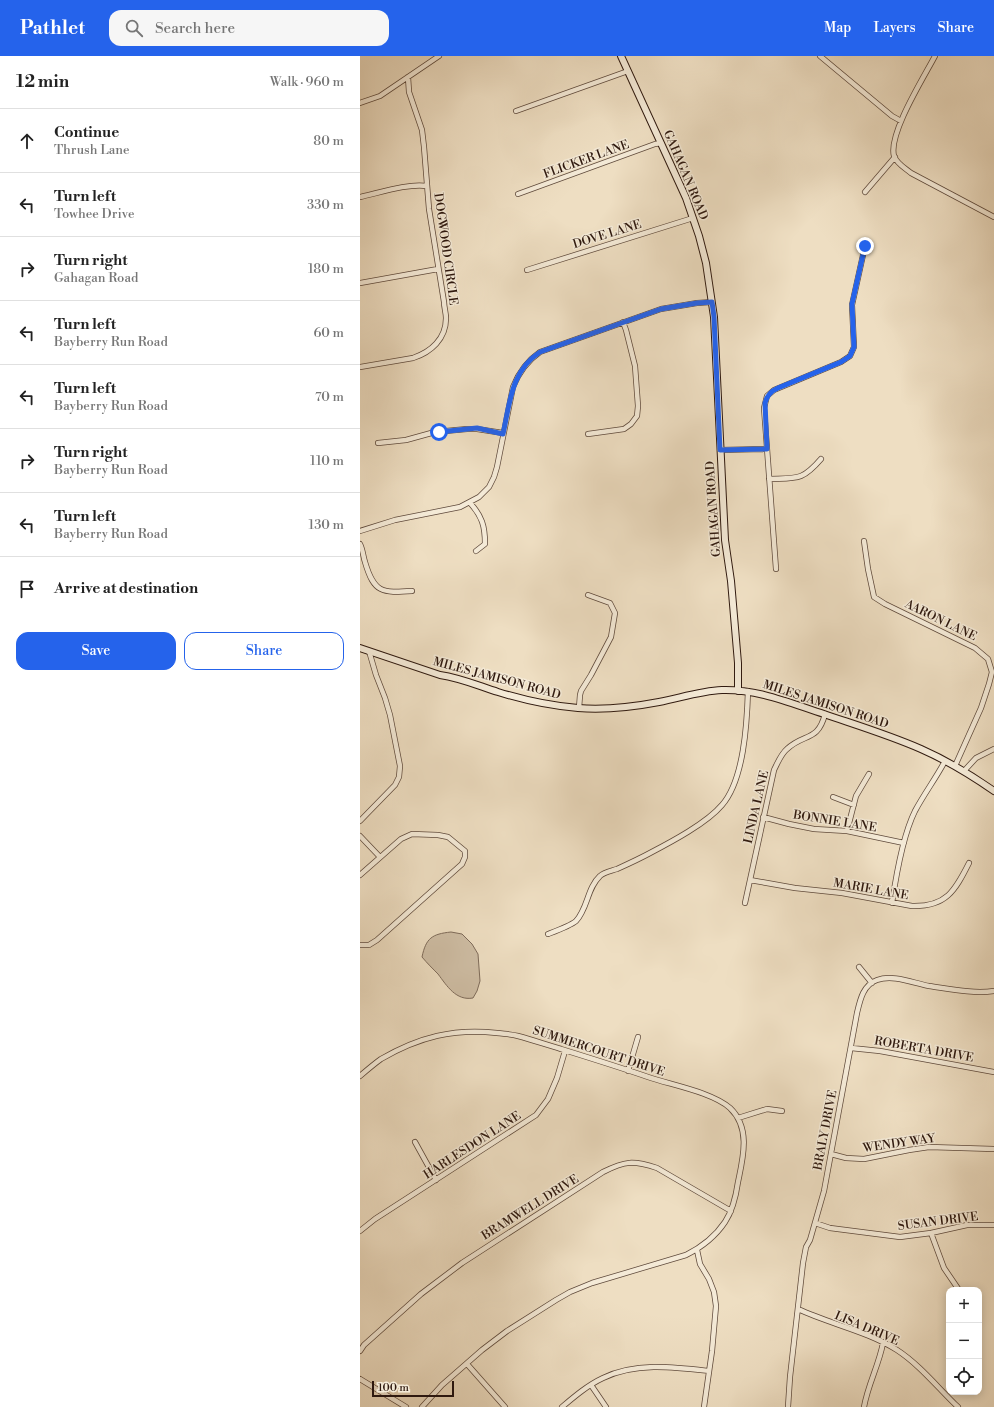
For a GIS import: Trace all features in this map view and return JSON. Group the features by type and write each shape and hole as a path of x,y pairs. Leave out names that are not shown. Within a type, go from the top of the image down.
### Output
{"main road":[{"name":"GAHAGAN ROAD","path":"621,56 681,186 703,250 714,317 725,540 731,580 738,663 738,690"},
{"name":"MILES JAMISON ROAD","path":"360,648 440,675 454,677 531,701 579,708 597,709 629,707 713,691 738,690 764,694 906,742 964,771 994,791"}],"street":[{"path":"360,103 380,96 439,56"},
{"path":"820,56 892,116 901,121"},
{"path":"935,56 901,121 894,143 893,149 895,157 902,167 994,217"},
{"path":"516,111 628,71"},
{"name":"DOGWOOD CIRCLE","path":"360,367 413,358 428,352 443,333 446,317 429,209 422,130 409,92 408,77"},
{"name":"FLICKER LANE","path":"518,194 661,143"},
{"path":"865,192 895,157"},
{"path":"360,197 410,186 427,186"},
{"name":"DOVE LANE","path":"527,270 693,218"},
{"path":"776,569 765,403 770,392 841,362 850,356 854,342 852,304 865,246"},
{"path":"360,283 438,269"},
{"path":"360,531 395,520 453,509 470,503 484,492 489,487 494,477 513,387 521,371 532,358 540,352 661,309 712,302"},
{"path":"588,434 624,428 631,424 636,416 638,406 635,366 623,322"},
{"path":"378,443 406,440 434,432 477,428 503,434"},
{"path":"720,450 767,449"},
{"path":"769,479 799,478 805,475 821,459"},
{"path":"470,503 477,510 484,524 485,544 476,551"},
{"name":"AARON LANE","path":"864,541 874,597 885,604 975,648 988,659 992,672 989,684 981,708 955,766"},
{"path":"360,544 372,582 378,588 387,591 412,591"},
{"path":"579,708 581,690 591,675 611,637 615,618 615,613 610,604 588,595"},
{"path":"360,821 394,786 399,777 400,766 390,715 369,651"},
{"path":"548,934 576,921 594,884 601,875 638,860 669,844 711,815 724,804 732,789 740,763 748,714 748,691"},
{"name":"LINDA LANE","path":"745,902 774,770 779,758 792,745 818,732 823,724 825,714"},
{"path":"964,771 976,758 994,749"},
{"path":"892,903 908,826 915,811 945,761"},
{"path":"847,831 857,793 869,774"},
{"path":"833,796 854,805"},
{"name":"BONNIE LANE","path":"763,817 814,829 847,831 904,843"},
{"path":"360,875 401,839 412,834 448,837 465,851 465,858 462,864 377,940 369,945 360,945"},
{"path":"360,836 380,857"},
{"name":"MARIE LANE","path":"750,880 923,907 940,902 948,896 956,888 969,863"},
{"path":"859,967 872,983 877,980 889,978 958,990 980,992 994,990"},
{"name":"BRALY DRIVE","path":"788,1407 806,1247 824,1191 860,998 867,987 872,983"},
{"name":"SUMMERCOURT DRIVE","path":"360,1076 380,1060 416,1042 434,1036 463,1031 478,1031 517,1036 628,1070 715,1099 729,1107 738,1118 743,1133 745,1148 735,1201 725,1222 715,1235 696,1250 666,1261 592,1283 570,1292 507,1331 482,1350 442,1385 422,1407"},
{"path":"628,1070 638,1038"},
{"name":"ROBERTA DRIVE","path":"851,1048 880,1051 994,1072"},
{"name":"HARLESDON LANE","path":"360,1231 375,1219 536,1115 548,1099 557,1078 565,1051"},
{"path":"738,1118 767,1109 782,1111"},
{"path":"415,1142 436,1180"},
{"name":"WENDY WAY","path":"831,1154 846,1158 864,1159 909,1150 929,1148 994,1149"},
{"name":"BRAMWELL DRIVE","path":"360,1351 364,1345 421,1294 462,1263 615,1166 624,1163 646,1164 656,1168 730,1211"},
{"name":"SUSAN DRIVE","path":"814,1223 830,1228 886,1236 908,1237 967,1225 994,1225"},
{"path":"932,1233 944,1268 957,1287"},
{"path":"696,1250 700,1264 709,1279 714,1292 716,1306 715,1329 704,1407"},
{"name":"LISA DRIVE","path":"798,1308 814,1317 883,1343 898,1351 910,1359 958,1407"},
{"path":"864,1407 869,1384 882,1352 883,1343"},
{"path":"467,1364 505,1407"},
{"path":"562,1407 591,1384 614,1373 643,1367 667,1366 709,1371"},
{"path":"360,1379 406,1407"},
{"path":"591,1384 606,1407"}],"shaded area":[{"path":"451,932 462,934 472,944 478,954 480,981 473,998 462,997 452,992 422,957 426,945 431,938 439,934"}],"route":[{"path":"439,432 477,428 503,434 510,398 517,377 523,367 540,352 661,309 712,302 720,450 767,449 764,408 767,396 770,392 841,362 850,356 852,352 854,347 852,312 853,295 865,246"}]}
